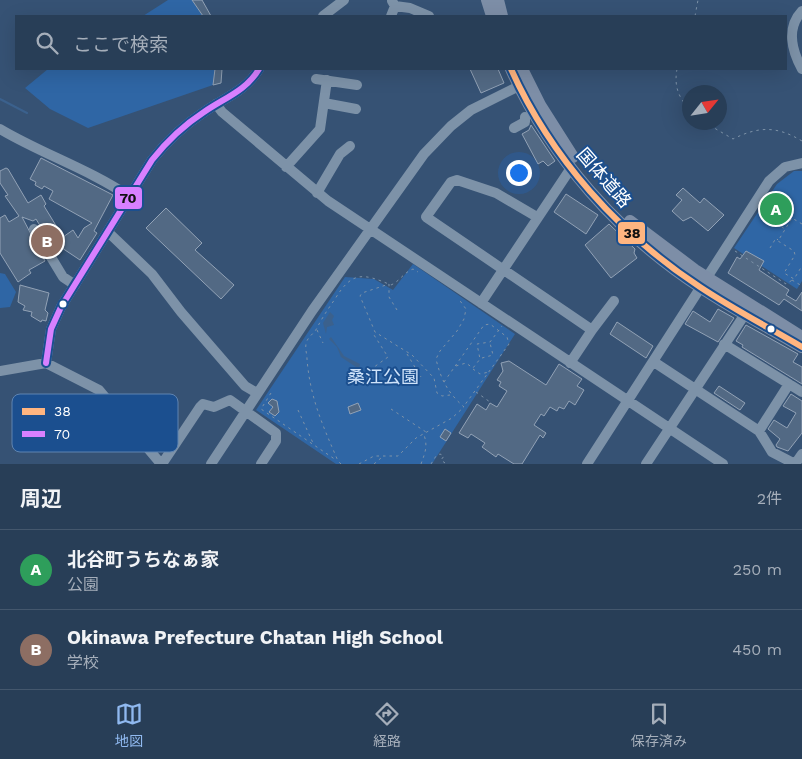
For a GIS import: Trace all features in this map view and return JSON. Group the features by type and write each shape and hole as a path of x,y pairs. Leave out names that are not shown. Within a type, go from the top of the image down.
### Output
{"main road":[{"path":"487,0 492,15"},
{"path":"498,0 502,15"},
{"name":"国体道路","path":"511,70 548,136 571,168 594,196 651,251 705,284 802,337"},
{"name":"国体道路","path":"523,70 553,127 576,162 600,191 653,240 705,284 745,314 802,347"}],"street":[{"path":"324,15 344,0"},
{"path":"393,3 427,15"},
{"path":"802,11 794,26 792,42 795,56 802,68"},
{"path":"46,363 54,321 130,197 166,144 191,121 242,89 259,70"},
{"path":"316,80 357,85"},
{"path":"286,167 320,129 327,80"},
{"path":"211,464 257,393 370,228 424,154 450,126 481,105 519,86"},
{"path":"324,103 356,109"},
{"path":"216,104 222,112 316,193 723,464"},
{"path":"514,128 524,122 524,116"},
{"path":"0,129 29,146 73,165 130,197"},
{"path":"316,193 340,154 350,146"},
{"path":"587,464 774,175 792,164 802,163"},
{"path":"481,303 502,268 571,168"},
{"path":"537,217 496,193 456,180 451,182 426,217 592,330"},
{"path":"34,229 64,277 75,285"},
{"path":"108,232 152,274 181,312 245,386 257,393"},
{"path":"570,363 614,301"},
{"path":"646,464 745,314"},
{"path":"724,344 802,392"},
{"path":"654,362 759,430 772,452 799,460"},
{"path":"0,371 46,363 99,390 102,394"},
{"path":"759,430 789,384"},
{"path":"178,440 203,404 214,407 230,400 276,433 276,441 261,464"},
{"path":"151,452 161,464 169,452"}],"path":[{"path":"695,15 698,0"},
{"path":"677,70 675,80 679,99 682,102"},
{"path":"718,130 734,139 751,131 773,129 791,134 802,141"},
{"path":"779,240 792,218 793,206"},
{"path":"753,207 785,229"},
{"path":"792,218 802,224"},
{"path":"770,248 776,238 794,251 794,257 784,273 802,286 800,289"},
{"path":"728,246 786,284 793,280 801,268"},
{"path":"370,370 388,357 374,335 375,332 360,296 362,293 397,283 405,272 412,269 420,273"},
{"path":"338,461 313,402 306,345 321,318 349,279 357,276 366,277 389,284"},
{"path":"389,284 389,297 397,310"},
{"path":"452,294 459,298 465,310 464,319 436,359 450,395 464,406"},
{"path":"465,310 470,307"},
{"path":"359,464 368,458 398,456 423,434 452,418 475,392 510,344 507,337 490,324 484,325 444,383"},
{"path":"477,344 490,342 503,324"},
{"path":"316,330 323,343"},
{"path":"375,332 412,355 434,378 438,393 442,396 450,395"},
{"path":"473,341 477,344 480,359"},
{"path":"490,342 493,355 498,359"},
{"path":"407,353 421,377"},
{"path":"463,355 466,363 480,374 482,382"},
{"path":"473,368 480,359 493,355"},
{"path":"456,366 466,363"},
{"path":"480,374 489,372"},
{"path":"475,392 490,402"},
{"path":"271,393 261,409 342,464"},
{"path":"391,408 427,432"},
{"path":"298,410 314,444"},
{"path":"420,464 426,451 427,442 423,434"},
{"path":"431,464 436,456 440,454 444,456 441,460 445,463"},
{"path":"374,464 382,457"}],"green space":[{"path":"168,0 192,0 202,15 145,15"},
{"path":"47,70 215,70 213,85 88,128 50,109 25,88"},
{"path":"794,171 802,171 802,281 797,289 734,248 777,184"},
{"name":"桑江公園","path":"413,264 515,334 432,464 336,464 256,410 345,277 374,279 393,290"},
{"path":"0,273 5,274 16,292 10,307 0,308"}],"shaded area":[{"path":"330,312 334,316 332,320 334,325 327,327 326,334 323,323"},
{"path":"331,337 344,356 360,364 359,369 341,357 337,347 329,339"}],"building":[{"path":"192,0 202,0 210,15 202,15"},
{"path":"215,70 222,70 221,83 213,85"},
{"path":"470,70 498,70 504,83 481,93"},
{"path":"531,125 555,161 548,166 543,161 538,164 522,134 529,130"},
{"path":"41,158 113,195 94,231 97,233 80,260 53,242 51,244 36,219 33,221 22,217 45,261 29,270 31,273 18,282 0,253 0,218 5,215 9,222 19,216 5,196 8,195 0,183 0,171 8,169 28,203 41,195 46,204 44,206 63,237 73,230 78,238 84,228 92,223 49,199 53,191 44,186 42,189 35,185 36,182 30,179"},
{"path":"683,188 700,203 704,198 724,215 708,231 691,217 683,221 672,211 682,200 676,195"},
{"path":"566,194 598,215 586,234 554,212"},
{"path":"772,195 788,208 784,216 774,209 770,215 765,212 771,204 767,202"},
{"path":"166,208 202,243 195,250 234,285 221,299 146,228"},
{"path":"609,224 635,249 634,253 637,258 611,278 585,245"},
{"path":"746,251 764,261 759,270 789,290 786,295 796,301 802,292 802,311 784,299 779,305 728,273 737,257 740,259"},
{"path":"20,285 49,293 45,310 48,313 46,321 42,320 41,322 31,316 32,312 23,310 25,306 18,302"},
{"path":"718,309 734,318 718,342 685,324 693,311 710,322"},
{"path":"617,322 653,346 646,358 610,334"},
{"path":"746,325 798,354 793,362 802,367 802,384 742,347 743,345 736,341"},
{"path":"509,361 546,385 559,364 582,379 577,386 584,390 575,405 569,401 564,409 559,407 557,411 550,407 544,416 541,414 534,425 546,433 543,438 540,435 522,464 514,464 498,454 496,457 482,447 485,443 471,434 468,438 459,433 477,404 486,410 490,403 497,407 507,391 499,386 501,382 497,380 503,371 501,363"},
{"path":"719,386 745,403 740,410 714,393"},
{"path":"791,394 802,401 802,433 788,451 777,447 776,445 780,439 768,429 774,420 787,428 796,413 783,406"},
{"path":"272,399 277,401 279,412 275,416 269,412 273,407 268,403"},
{"path":"358,403 361,410 350,414 348,407"},
{"path":"445,429 451,433 446,441 440,437"}],"waterway":[{"path":"0,99 27,113"}],"transit line":[{"name":"70","path":"46,363 51,329 61,307 152,160 183,128 204,112 241,89 258,70"},
{"name":"38","path":"511,70 527,102 546,133 590,192 615,218 670,266 700,287 802,347"}],"place":[{"name":"北谷町うちなぁ家","path":"776,209"},
{"name":"Okinawa Prefecture Chatan High School","path":"47,241"}]}
